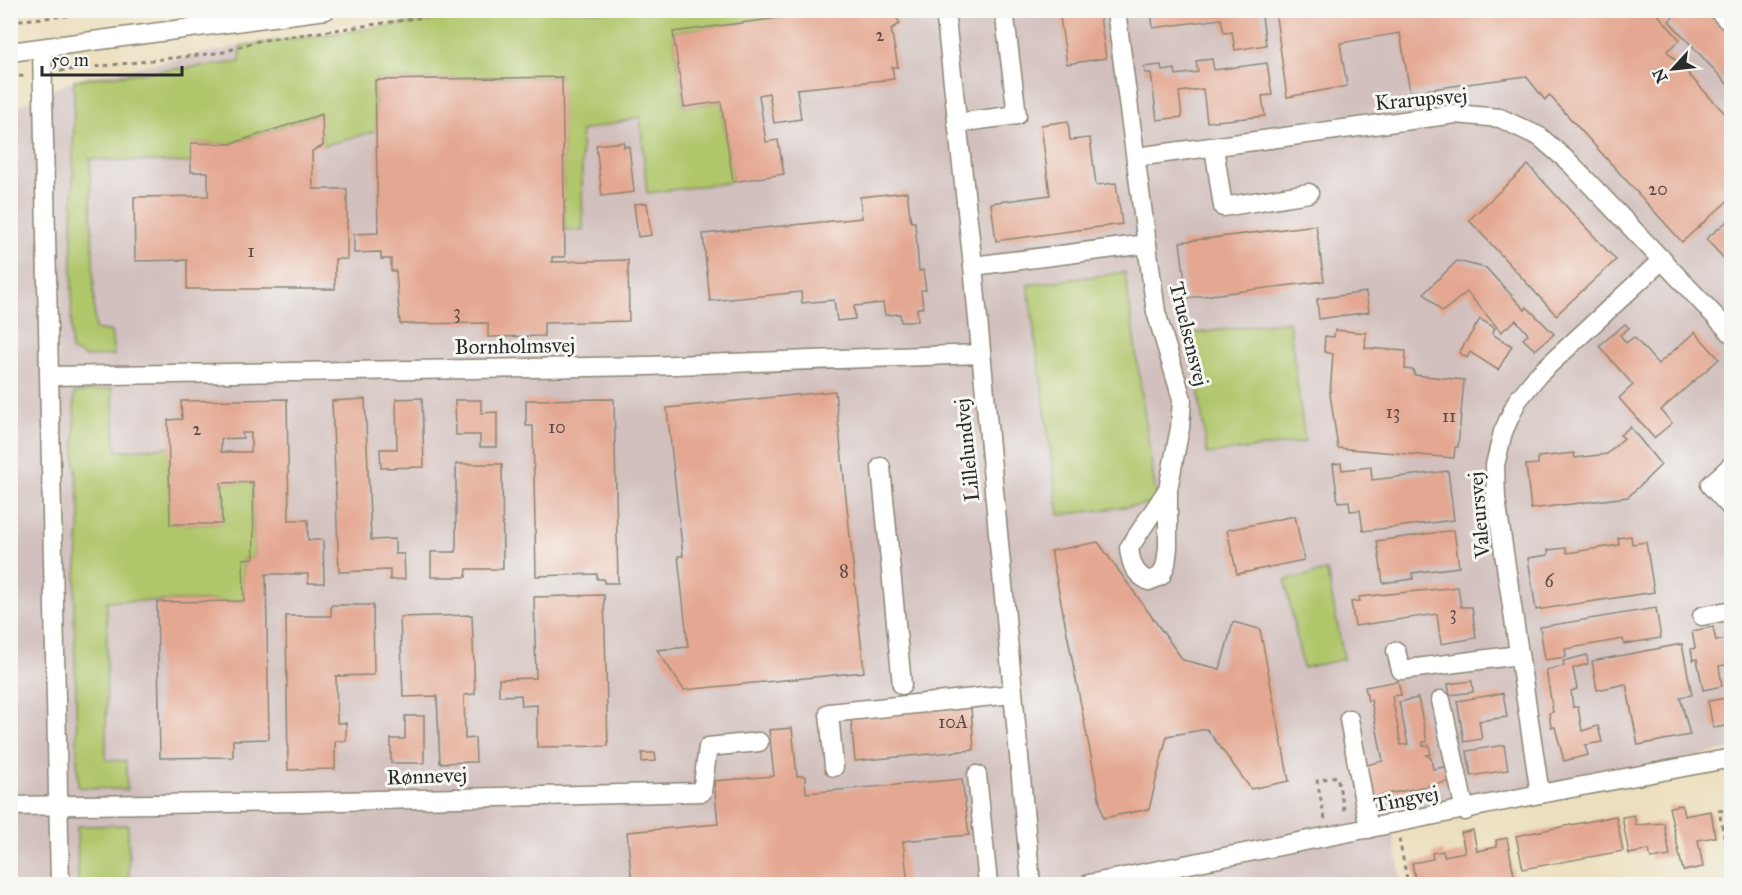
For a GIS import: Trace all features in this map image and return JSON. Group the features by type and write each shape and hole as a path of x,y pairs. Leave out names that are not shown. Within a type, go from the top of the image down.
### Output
{"street":[{"path":"10,52 326,10"},
{"name":"Lillelundvej","path":"945,10 981,354 1031,885"},
{"path":"957,123 1017,115 1004,10"},
{"name":"Truelsensvej","path":"1116,11 1156,312 1182,399 1180,428 1168,489 1166,564 1161,576 1149,581 1139,577 1132,565 1128,548 1136,532 1168,489"},
{"path":"42,49 60,885"},
{"name":"Krarupsvej","path":"1136,157 1455,114 1500,118 1539,137 1571,164 1663,259 1731,334"},
{"path":"1214,147 1223,207 1309,194"},
{"path":"972,266 1147,244"},
{"name":"Valeursvej","path":"1540,794 1496,499 1495,465 1503,432 1517,401 1538,375 1663,259"},
{"name":"Bornholmsvej","path":"50,376 647,366 981,354"},
{"path":"1731,465 1710,485 1731,509"},
{"path":"881,467 902,685"},
{"path":"1702,616 1731,610"},
{"path":"1396,651 1401,670 1519,655"},
{"path":"834,767 830,713 1013,694"},
{"path":"1441,700 1465,811"},
{"path":"1349,719 1368,829"},
{"name":"Rønnevej","path":"58,804 300,802 702,792 708,747 759,742"},
{"name":"Tingvej","path":"1089,885 1731,758"},
{"path":"978,776 988,885"},
{"path":"10,806 58,804"}],"path":[{"path":"10,21 134,10"},
{"path":"10,77 224,52 258,41 475,10"},
{"path":"1329,837 1317,781 1336,776 1350,833"},
{"path":"1731,809 1719,812 1731,874"},
{"path":"1396,824 1408,885"}],"shaded area":[{"path":"498,10 1731,11 1731,749 1390,819 1402,884 11,884 10,110 74,80 240,46"}],"green space":[{"path":"498,11 838,11 673,32 684,107 721,102 733,182 647,193 640,117 581,131 583,231 565,230 561,77 375,80 376,131 323,146 321,114 230,144 192,143 191,163 90,159 95,329 111,332 114,355 86,357 71,350 74,80 240,62 240,46"},
{"path":"1125,272 1157,503 1059,515 1028,285"},
{"path":"1289,321 1305,442 1207,454 1191,334"},
{"path":"112,388 116,451 169,447 171,524 221,524 221,483 253,482 254,558 243,559 244,601 107,601 106,760 126,761 127,790 78,787 74,611 80,513 75,460 74,393"},
{"path":"1327,571 1344,659 1303,668 1285,580"},
{"path":"128,825 129,884 78,884 77,826"}],"building":[{"path":"838,10 893,10 900,24 891,29 898,67 892,67 894,79 797,89 801,119 774,123 769,93 759,95 766,142 778,140 784,174 733,182 721,102 684,107 673,32"},
{"path":"1059,10 1099,10 1106,58 1067,64"},
{"path":"1151,10 1261,10 1266,45 1235,50 1232,32 1224,33 1221,19 1153,28"},
{"path":"1275,10 1654,10 1680,40 1667,51 1732,121 1732,197 1682,242 1549,95 1545,100 1526,76 1410,92 1400,33 1340,43 1347,86 1287,97"},
{"path":"1680,10 1709,10 1732,35 1732,89 1669,21"},
{"path":"1212,59 1214,70 1267,63 1272,95 1262,96 1265,116 1207,122 1203,89 1179,92 1182,117 1157,120 1151,73 1145,73 1144,67 1161,65 1162,71 1175,69 1176,75 1198,72 1196,61"},
{"path":"562,77 565,257 552,257 552,262 628,260 629,321 544,323 544,336 488,337 488,323 400,324 396,271 391,271 391,259 381,259 381,252 354,253 354,234 378,233 375,80"},
{"path":"322,114 323,146 312,151 313,189 347,189 347,259 335,259 335,289 187,289 187,260 135,261 134,197 208,196 208,172 191,172 191,143 230,144"},
{"path":"1068,121 1070,140 1090,138 1096,185 1116,183 1122,224 996,241 991,203 1050,195 1041,125"},
{"path":"624,142 624,147 629,146 634,192 602,196 596,145"},
{"path":"1528,165 1616,260 1556,315 1469,220"},
{"path":"907,192 911,222 915,222 919,271 923,270 926,290 921,290 923,308 917,308 918,321 901,322 900,314 885,315 883,303 854,306 855,319 837,321 834,300 802,303 801,292 710,301 703,234 862,218 860,197"},
{"path":"647,203 651,235 638,237 634,204"},
{"path":"1732,217 1732,267 1706,239"},
{"path":"1316,225 1324,281 1187,298 1180,242"},
{"path":"1457,261 1486,268 1525,310 1527,307 1554,334 1535,350 1523,339 1528,334 1516,320 1501,332 1467,292 1442,312 1424,293"},
{"path":"1366,292 1369,312 1319,319 1317,299"},
{"path":"1480,319 1495,328 1492,334 1512,346 1498,370 1470,352 1467,358 1459,353"},
{"path":"1625,324 1629,328 1620,335 1626,343 1634,337 1658,364 1695,332 1719,359 1661,410 1672,423 1654,438 1619,398 1633,385 1599,346"},
{"path":"1335,330 1366,333 1365,348 1406,351 1405,369 1414,370 1414,375 1464,380 1458,447 1455,447 1454,458 1338,448 1330,394 1333,354 1324,352 1325,336 1334,337"},
{"path":"835,391 864,672 684,690 657,650 688,647 678,556 683,556 667,408"},
{"path":"422,398 424,467 381,468 380,449 397,449 396,399"},
{"path":"287,399 289,520 308,520 308,540 323,540 324,583 308,583 308,574 266,574 269,739 233,740 233,757 160,758 157,602 244,601 243,559 254,558 253,482 221,483 222,524 170,524 168,420 182,419 181,401","holes":["242,433 251,433 251,452 221,452 221,439 243,438"]},
{"path":"365,399 371,540 395,539 395,554 404,554 405,579 390,580 390,570 339,572 332,401"},
{"path":"614,399 618,583 604,583 604,579 597,579 597,574 536,576 533,426 526,426 526,400"},
{"path":"455,400 481,400 481,413 497,412 497,447 480,447 480,435 456,435"},
{"path":"1630,427 1661,465 1628,497 1531,509 1526,465 1538,464 1538,457 1574,453 1575,458 1607,454 1624,438 1620,435"},
{"path":"1341,463 1342,470 1371,467 1372,480 1448,471 1454,520 1363,531 1360,510 1350,511 1349,501 1338,502 1333,464"},
{"path":"456,464 502,464 503,569 467,569 466,577 431,577 431,552 456,552"},
{"path":"1295,516 1304,560 1237,574 1227,530"},
{"path":"1454,530 1459,567 1412,573 1413,579 1383,583 1377,541"},
{"path":"1631,536 1632,544 1646,542 1654,592 1536,610 1528,558 1548,555 1548,550 1566,548 1567,553 1619,545 1618,538"},
{"path":"1098,542 1183,660 1220,669 1233,622 1260,629 1289,781 1251,789 1207,729 1167,736 1149,809 1103,818 1051,551"},
{"path":"1458,587 1461,607 1472,607 1476,638 1441,644 1437,614 1355,626 1351,602 1360,601 1359,597"},
{"path":"604,595 608,746 537,747 537,705 522,706 521,695 499,696 499,679 536,678 534,597"},
{"path":"331,605 373,605 374,675 336,676 337,723 346,723 346,741 335,741 335,769 288,770 286,616 331,616"},
{"path":"1656,608 1661,638 1624,644 1623,639 1565,649 1566,657 1545,660 1540,627"},
{"path":"472,615 475,694 464,695 465,739 475,738 476,762 440,763 437,696 403,697 400,617"},
{"path":"1713,627 1716,641 1726,639 1731,664 1719,666 1722,686 1703,690 1697,659 1693,660 1691,649 1695,648 1692,631"},
{"path":"1682,644 1692,695 1680,697 1690,735 1638,745 1626,684 1597,690 1592,661"},
{"path":"1587,655 1588,664 1573,668 1577,689 1571,691 1573,707 1578,707 1582,731 1598,726 1602,742 1585,745 1588,755 1564,761 1555,727 1551,727 1549,713 1553,712 1546,670 1564,666 1563,661"},
{"path":"1398,681 1401,695 1392,696 1401,745 1408,744 1399,702 1418,698 1427,742 1423,742 1423,746 1429,745 1431,754 1426,755 1431,758 1433,769 1449,766 1452,781 1368,798 1362,766 1383,761 1371,700 1368,701 1365,687"},
{"path":"1472,681 1473,692 1450,695 1448,684"},
{"path":"1503,693 1507,717 1479,721 1482,739 1464,742 1457,701"},
{"path":"1732,697 1732,725 1713,728 1708,701"},
{"path":"971,707 974,750 855,761 851,718"},
{"path":"405,716 424,716 424,763 391,763 391,739 405,739"},
{"path":"792,728 797,776 805,776 806,793 962,779 969,835 903,841 908,884 632,884 627,832 718,824 714,781 774,776 769,730"},
{"path":"1504,745 1508,770 1471,776 1467,751"},
{"path":"642,753 655,753 656,761 642,762"},
{"path":"1682,805 1684,816 1711,811 1715,837 1698,840 1703,867 1683,871 1669,807"},
{"path":"1732,812 1732,842 1730,843 1725,814"},
{"path":"1634,815 1636,825 1664,823 1670,856 1651,859 1649,850 1629,854 1622,817"},
{"path":"1616,816 1623,851 1523,869 1516,836"},
{"path":"1473,830 1477,851 1497,847 1496,840 1507,838 1515,881 1506,883 1505,876 1465,884 1416,884 1412,863 1433,859 1432,853 1443,851 1444,856 1465,852 1461,833"}]}
